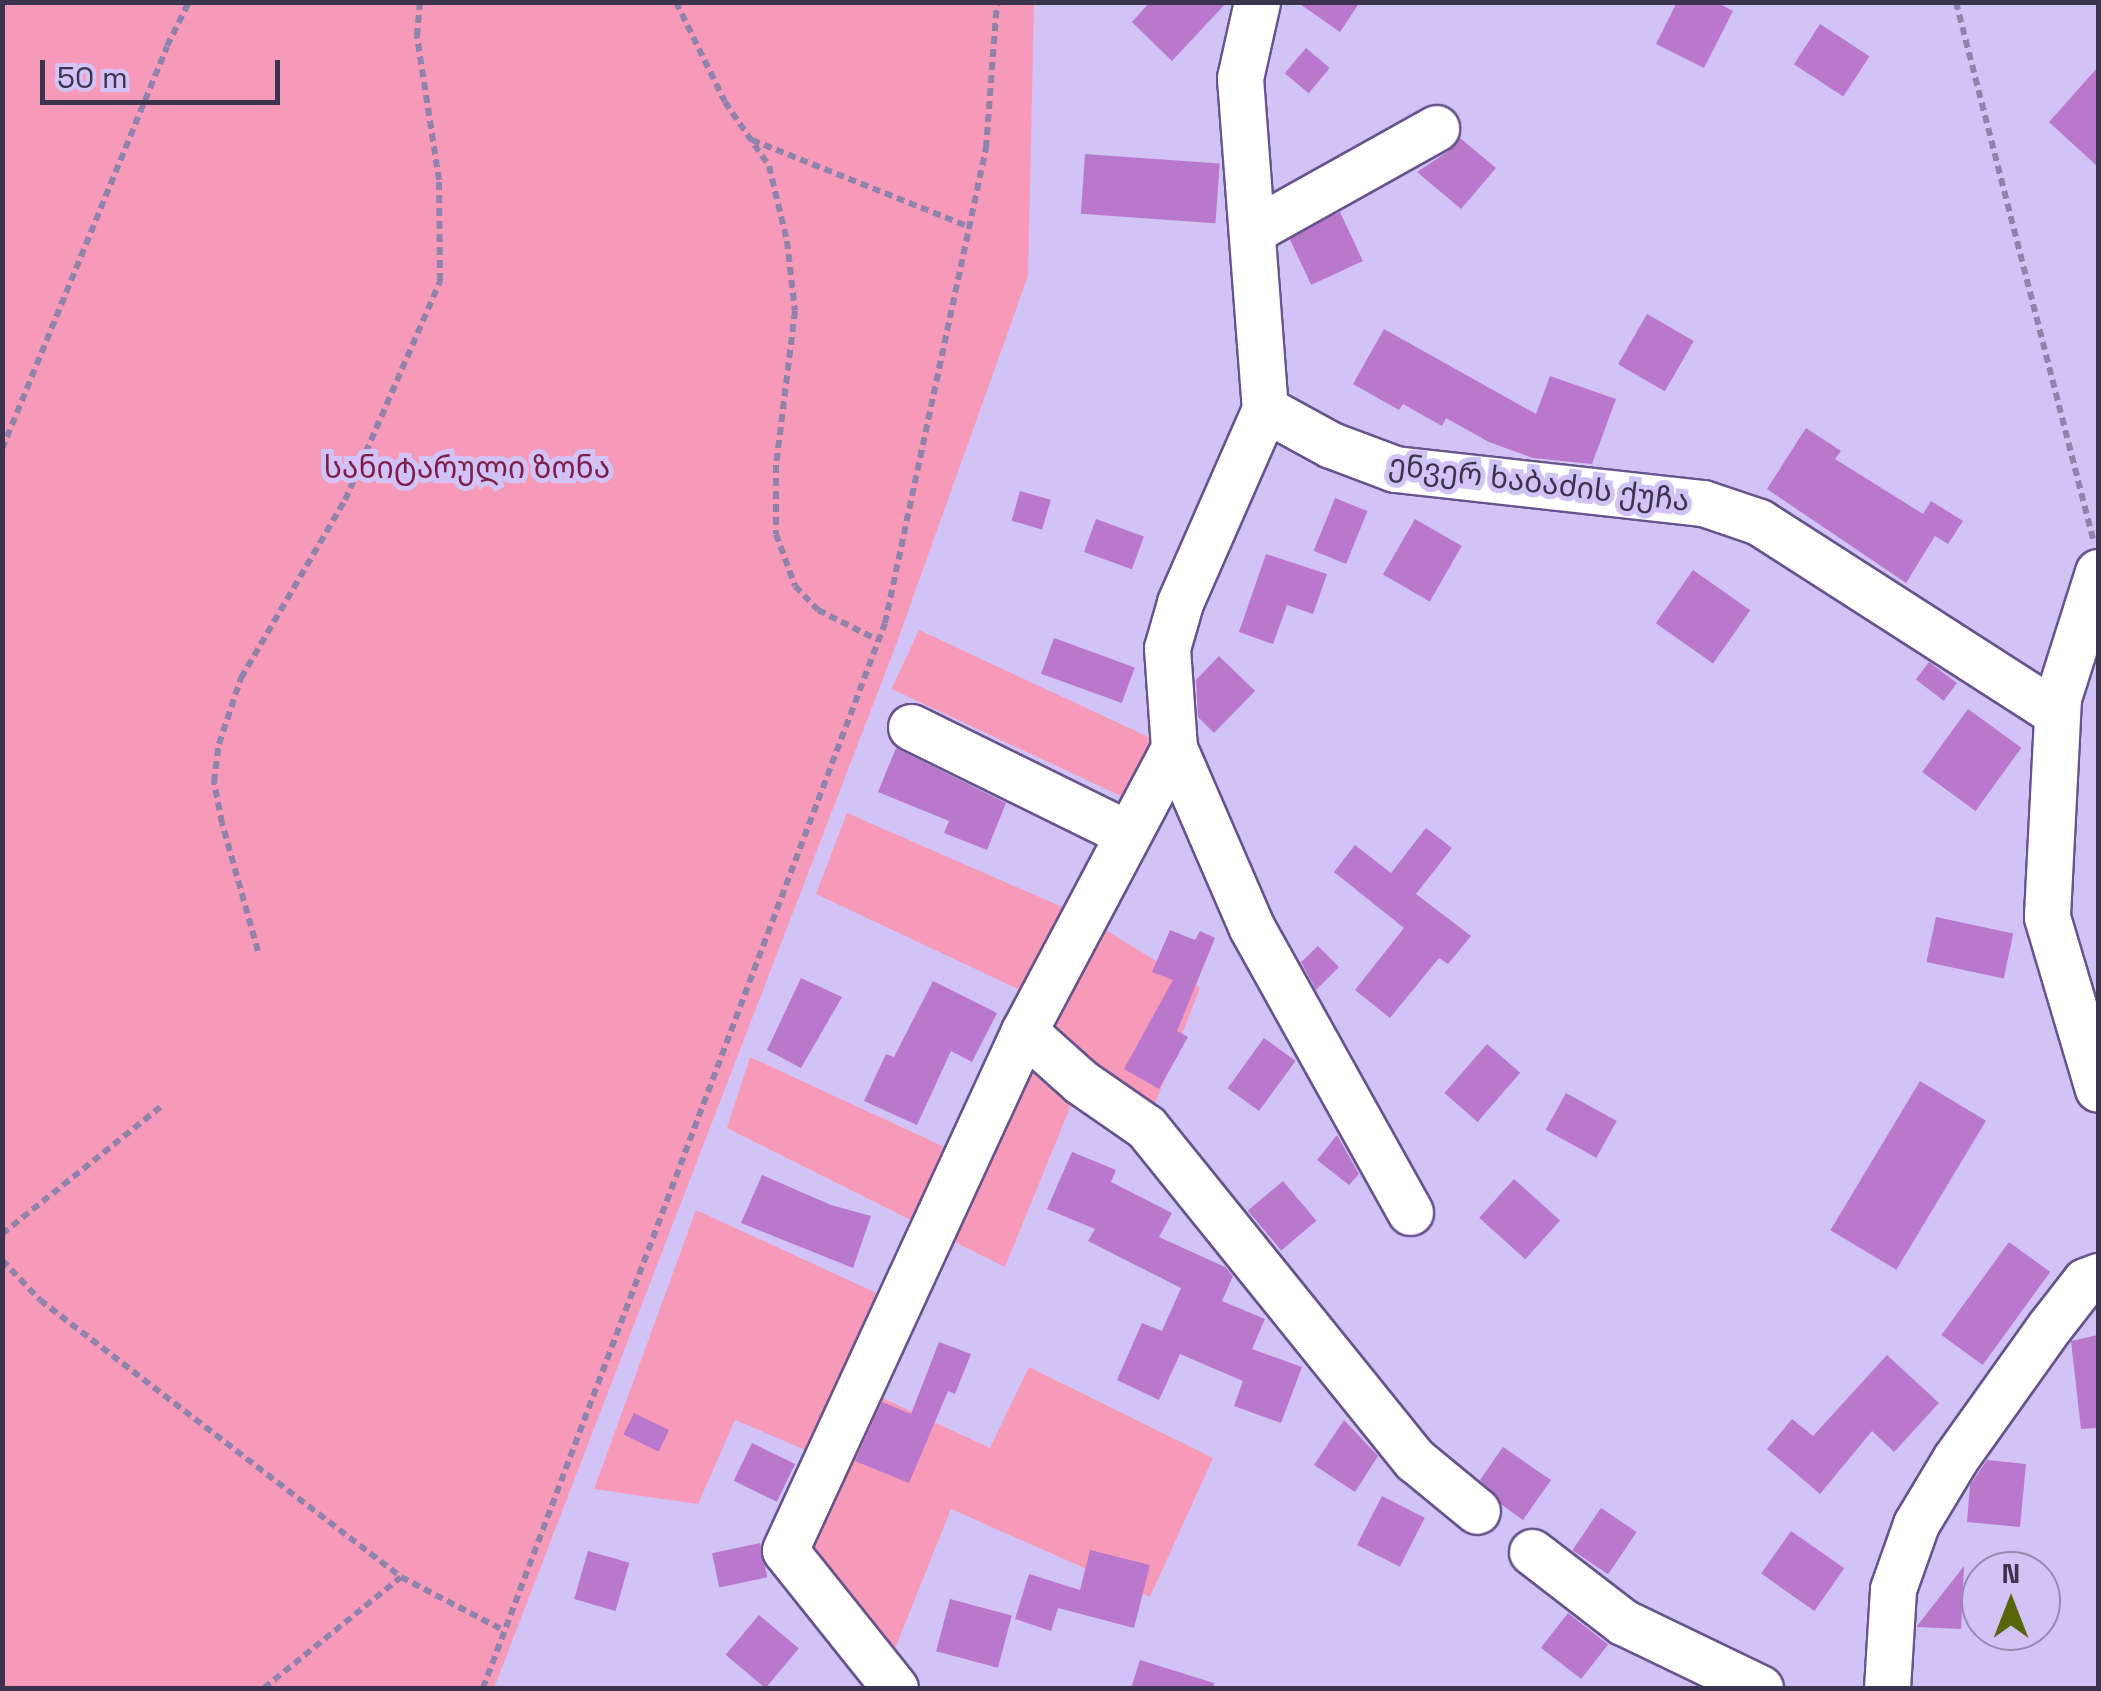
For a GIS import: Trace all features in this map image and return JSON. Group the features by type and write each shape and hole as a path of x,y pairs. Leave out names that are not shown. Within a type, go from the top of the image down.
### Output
{"street":[{"path":"1256,2 1240,78 1265,409 1180,602 1167,648 1174,748 1252,928 1410,1212"},
{"path":"1252,231 1436,128"},
{"name":"ენვერ ხაბაძის ქუჩა","path":"1265,409 1331,445 1394,469 1703,503 1760,522 2057,713"},
{"path":"2096,557 2057,713 2048,917 2098,1088"},
{"path":"912,727 1126,833"},
{"path":"895,1688 785,1550 1024,1031 1174,748"},
{"path":"1024,1031 1081,1082 1146,1127 1414,1460 1478,1511"},
{"path":"1887,1688 1893,1589 1916,1524 1955,1459 2050,1326 2085,1281 2098,1276"},
{"path":"1532,1552 1623,1622 1760,1688"}],"path":[{"path":"2,449 159,64 189,2"},
{"path":"258,950 214,782 219,744 241,678 345,500 440,281 439,180 418,36 420,2"},
{"path":"676,2 726,102 769,166 787,240 795,311 776,464 776,534 795,586 818,610 878,640"},
{"path":"484,1688 878,640 986,148 997,2"},
{"path":"1956,2 2096,557"},
{"path":"751,140 970,227"},
{"path":"2,1234 163,1104"},
{"path":"2,1260 40,1300 401,1577 505,1631"},
{"path":"264,1688 401,1577"}],"green space":[{"name":"სანიტარული ზონა","path":"3,2 1034,3 1028,276 896,645 494,1688 3,1688"},
{"path":"919,630 1174,749 1146,808 892,689"},
{"path":"847,813 1083,916 1200,988 1146,1127 1080,1083 1005,1267 727,1128 750,1057 964,1156 1039,999 816,894"},
{"path":"696,1210 894,1301 820,1456 735,1420 698,1504 594,1489"},
{"path":"1029,1367 1213,1458 1150,1597 951,1509 884,1676 798,1555 878,1396 990,1448"}],"building":[{"path":"1150,2 1227,2 1172,61 1132,22"},
{"path":"1297,2 1360,2 1340,32"},
{"path":"1677,2 1716,2 1733,11 1704,68 1656,44"},
{"path":"1820,24 1869,56 1843,96 1794,64"},
{"path":"1306,48 1330,68 1309,93 1285,73"},
{"path":"2098,67 2098,167 2049,122"},
{"path":"1460,138 1496,168 1461,209 1417,172 1450,150"},
{"path":"1085,154 1220,163 1215,223 1081,214"},
{"path":"1340,212 1363,261 1311,285 1288,236"},
{"path":"1647,314 1694,341 1665,391 1618,364"},
{"path":"1384,329 1536,414 1550,376 1616,399 1592,464 1533,458 1489,442 1446,418 1442,426 1403,404 1399,410 1353,384"},
{"path":"1806,428 1841,451 1835,459 1923,514 1931,501 1963,521 1948,544 1935,536 1906,583 1767,489"},
{"path":"1020,491 1051,500 1042,530 1011,521"},
{"path":"1335,498 1367,511 1346,564 1314,551"},
{"path":"1096,519 1144,536 1132,569 1084,552"},
{"path":"1415,519 1462,546 1430,601 1383,574"},
{"path":"1266,554 1327,574 1313,614 1287,605 1273,644 1239,632"},
{"path":"1693,570 1750,610 1713,663 1656,623"},
{"path":"1054,638 1135,667 1122,703 1041,674"},
{"path":"1219,656 1255,691 1214,733 1198,717 1196,680"},
{"path":"1929,662 1957,683 1944,701 1916,680"},
{"path":"1968,709 2021,748 1976,811 1922,772"},
{"path":"896,748 1006,803 987,850 944,833 949,821 878,792"},
{"path":"1426,828 1452,848 1416,894 1471,936 1448,964 1439,958 1390,1018 1355,990 1404,928 1334,872 1355,845 1391,873"},
{"path":"1936,917 2013,933 2004,978 1926,962"},
{"path":"1170,930 1195,940 1200,931 1215,938 1177,1031 1188,1037 1159,1089 1124,1069 1173,980 1152,972"},
{"path":"1318,946 1339,967 1316,990 1301,962"},
{"path":"801,978 842,997 801,1068 767,1050"},
{"path":"933,981 997,1013 972,1062 951,1051 917,1125 864,1101 886,1054 894,1057"},
{"path":"1264,1038 1296,1061 1259,1111 1228,1088"},
{"path":"1487,1044 1520,1073 1478,1122 1444,1093"},
{"path":"1920,1081 1986,1121 1896,1270 1830,1230"},
{"path":"1566,1093 1617,1121 1596,1158 1546,1130"},
{"path":"1337,1135 1359,1174 1349,1185 1317,1160"},
{"path":"1072,1152 1116,1170 1111,1182 1172,1213 1159,1237 1225,1267 1233,1276 1222,1301 1265,1319 1252,1349 1302,1367 1281,1423 1234,1406 1243,1381 1180,1354 1159,1400 1117,1380 1142,1323 1162,1331 1181,1288 1088,1241 1095,1229 1047,1209"},
{"path":"762,1175 831,1205 871,1216 853,1268 741,1223"},
{"path":"1514,1179 1560,1220 1525,1259 1479,1218"},
{"path":"1283,1181 1316,1221 1281,1250 1248,1211"},
{"path":"2009,1242 2050,1272 1983,1365 1941,1335"},
{"path":"2098,1335 2098,1428 2081,1429 2071,1341"},
{"path":"939,1342 971,1354 955,1394 948,1391 909,1483 855,1461 882,1402 911,1414"},
{"path":"1887,1355 1939,1403 1894,1452 1872,1431 1820,1494 1767,1449 1792,1419 1813,1436"},
{"path":"634,1413 669,1430 659,1452 623,1435"},
{"path":"1344,1420 1378,1456 1355,1492 1314,1465"},
{"path":"752,1443 795,1464 777,1502 734,1481"},
{"path":"1503,1447 1551,1480 1523,1520 1502,1505 1480,1480"},
{"path":"1987,1460 2026,1464 2020,1527 1967,1522 1970,1485"},
{"path":"1382,1496 1425,1518 1400,1567 1357,1545"},
{"path":"1601,1508 1637,1532 1608,1574 1572,1550"},
{"path":"1791,1531 1844,1568 1814,1611 1761,1574"},
{"path":"760,1543 767,1577 719,1587 712,1553"},
{"path":"1090,1550 1150,1565 1134,1628 1058,1608 1051,1631 1015,1619 1029,1574 1080,1590"},
{"path":"588,1551 629,1563 616,1611 574,1599"},
{"path":"1961,1570 1961,1629 1917,1626"},
{"path":"950,1599 1012,1616 998,1668 936,1651"},
{"path":"1568,1613 1608,1644 1581,1679 1541,1648"},
{"path":"759,1615 799,1648 766,1688 726,1655"},
{"path":"1140,1660 1214,1683 1213,1688 1131,1688"}]}
